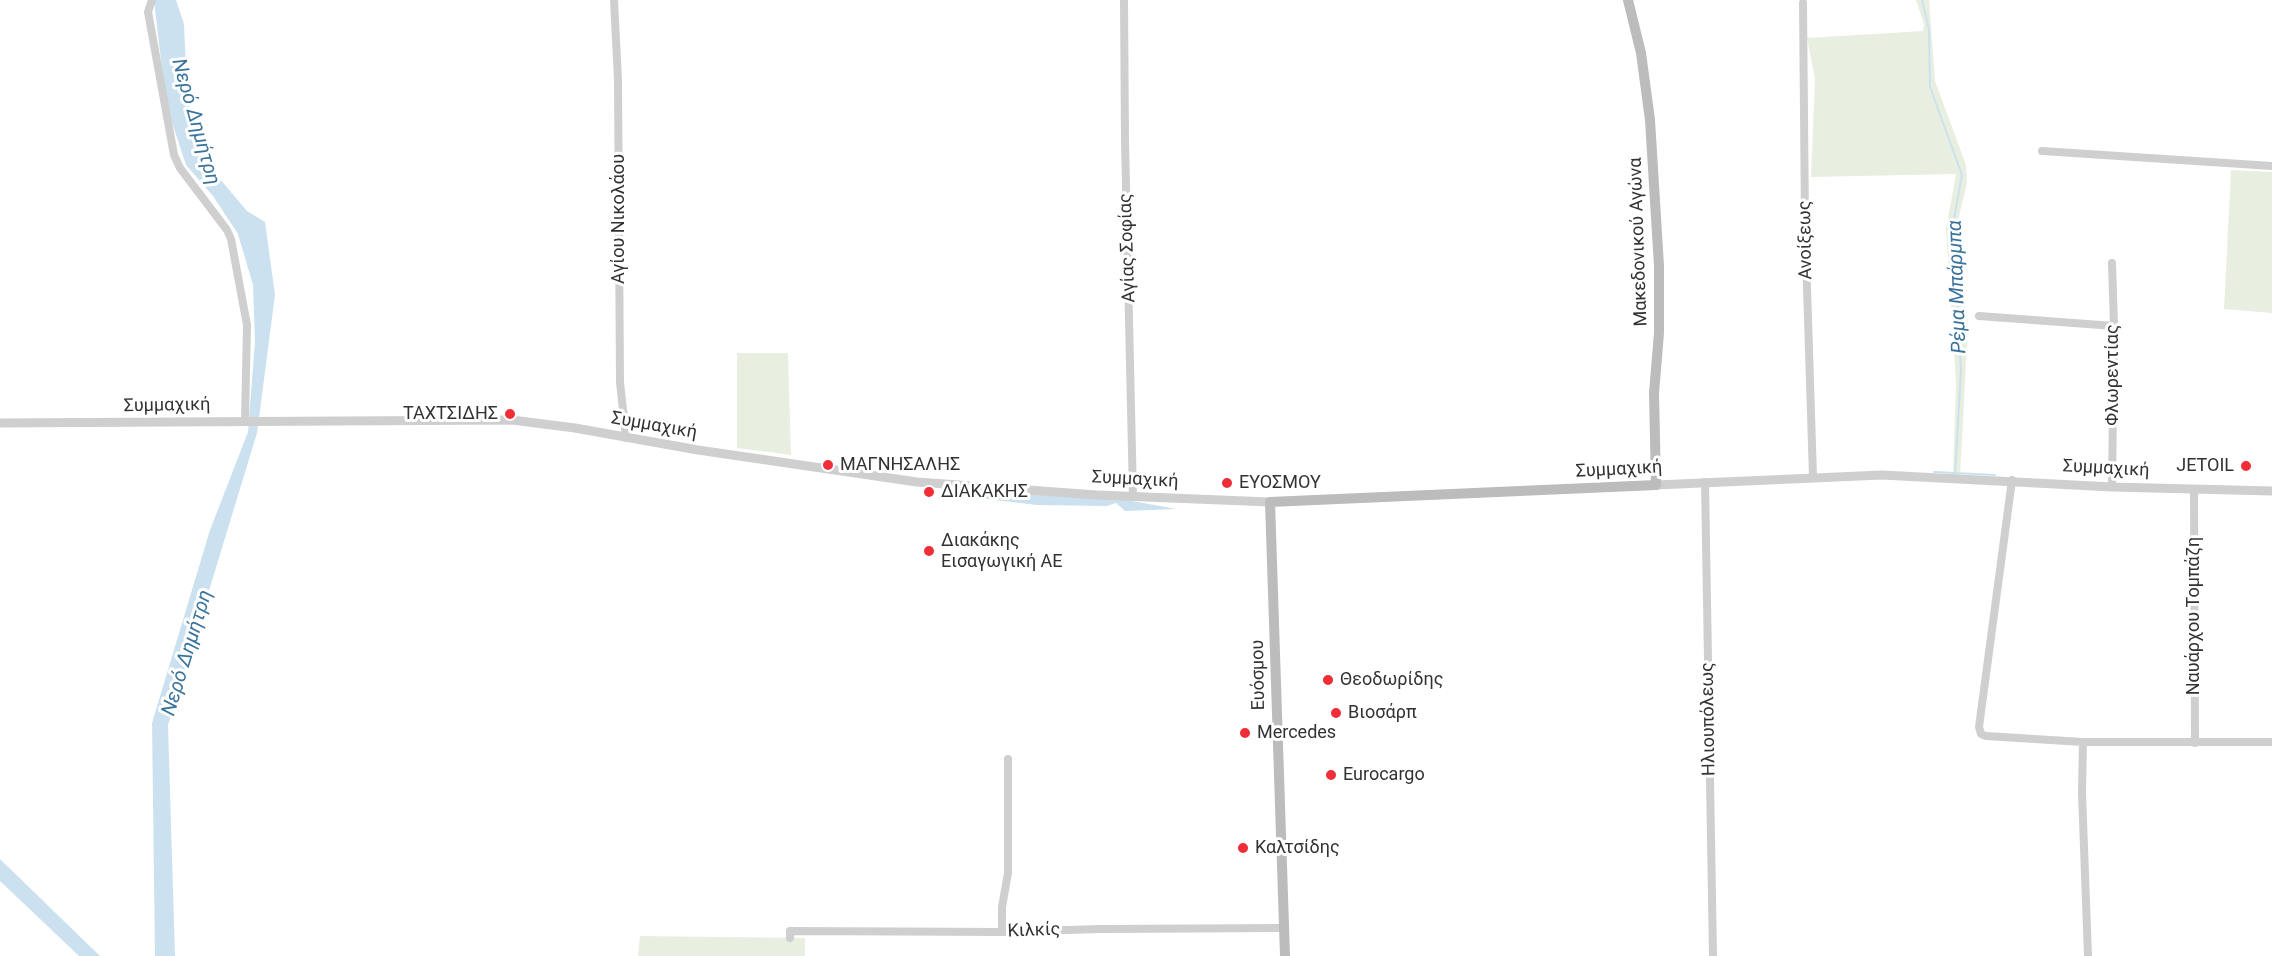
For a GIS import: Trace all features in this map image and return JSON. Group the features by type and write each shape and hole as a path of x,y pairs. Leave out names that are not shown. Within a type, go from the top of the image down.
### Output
{"main road":[{"name":"Μακεδονικού Αγώνα","path":"1628,0 1641,53 1650,120 1659,266 1659,333 1654,393 1656,485"},
{"name":"Συμμαχική","path":"1270,502 1656,485"},
{"name":"Ευόσμου","path":"1270,502 1285,956"}],"street":[{"path":"152,0 148,12 174,155 180,168 231,239 247,325 245,421"},
{"name":"Αγίου Νικολάου","path":"614,0 618,80 620,382 626,438"},
{"name":"Αγίας Σοφίας","path":"1124,0 1133,497"},
{"name":"Ανοίξεως","path":"1803,3 1806,236 1813,477"},
{"path":"2042,151 2272,166"},
{"name":"Φλωρεντίας","path":"2112,263 2114,326 2112,487"},
{"path":"1979,316 2114,326"},
{"name":"Συμμαχική","path":"0,423 512,420 918,482 1133,497 1270,502"},
{"name":"Συμμαχική","path":"1656,485 1882,474 2112,487 2272,491"},
{"path":"2012,480 1979,727 1981,734 2083,742 2272,742"},
{"name":"Ηλιουπόλεως","path":"1705,482 1713,956"},
{"name":"Ναυάρχου Τομπάζη","path":"2194,489 2195,743"},
{"path":"2083,742 2082,793 2088,956"},
{"path":"1002,932 1002,907 1008,873 1008,759"},
{"name":"Κιλκίς","path":"790,938 790,931 1002,932 1284,928"}],"green space":[{"path":"1916,0 1929,0 1935,81 1966,165 1967,183 1956,229 1968,325 1960,476 1953,476 1956,383 1946,229 1956,174 1811,177 1815,79 1807,38 1923,31 1924,24"},
{"path":"2231,170 2272,172 2272,313 2224,309"},
{"path":"737,353 788,353 791,455 737,448"},
{"path":"640,936 805,938 805,956 638,956"}],"water":[{"path":"154,0 176,0 184,24 188,112 214,172 247,211 265,222 275,295 257,433 168,725 175,956 155,956 152,723 210,530 248,432 255,341 253,285 238,234 213,196 186,165 166,104"},
{"path":"1047,490 1115,498 1177,509 1125,511 1116,503 1107,506 1037,505 970,497"},
{"path":"0,859 100,956 79,956 0,881"}],"waterway":[{"name":"Ρέμα Μπάρμπα","path":"1922,0 1929,30 1930,87 1962,175 1953,225 1961,371 1955,473"},
{"name":"Νερό Δημήτρη","path":"188,105 191,120"},
{"path":"1934,472 1995,475"}],"place":[{"name":"ΤΑΧΤΣΙΔΗΣ","path":"510,414"},
{"name":"ΜΑΓΝΗΣΑΛΗΣ","path":"828,465"},
{"name":"JETOIL","path":"2246,466"},
{"name":"ΕΥΟΣΜΟΥ","path":"1227,483"},
{"name":"ΔΙΑΚΑΚΗΣ","path":"929,492"},
{"name":"Διακάκης Εισαγωγική ΑΕ","path":"929,551"},
{"name":"Θεοδωρίδης","path":"1328,680"},
{"name":"Βιοσάρπ","path":"1336,713"},
{"name":"Mercedes","path":"1245,733"},
{"name":"Eurocargo","path":"1331,775"},
{"name":"Καλτσίδης","path":"1243,848"}]}
